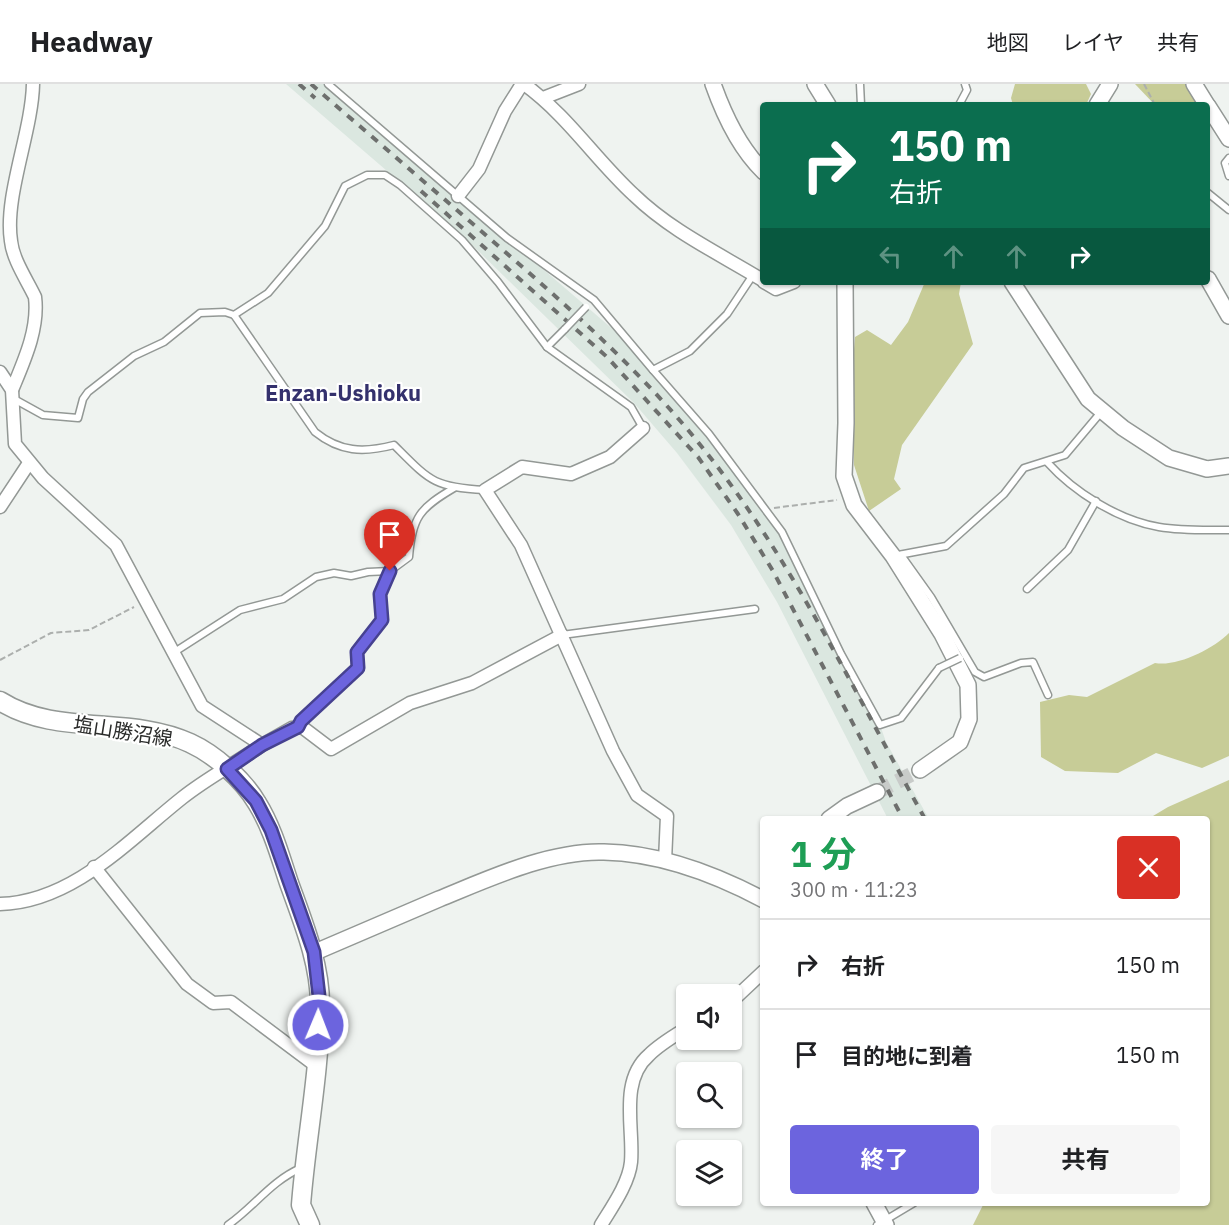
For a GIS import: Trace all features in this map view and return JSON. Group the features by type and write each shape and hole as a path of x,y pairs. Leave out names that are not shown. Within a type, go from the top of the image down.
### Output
{"main road":[{"name":"塩山勝沼線","path":"0,701 30,715 51,720 134,729 188,742 227,769 256,801 271,830 314,952 320,1005 301,1205 310,1225"}],"street":[{"path":"33,84 33,100 15,192 10,239 36,307 27,351 12,393 15,444 28,463 116,545 202,706 262,745"},
{"path":"458,196 479,169 505,111 523,84 543,98 582,136 633,195 654,213 760,280"},
{"path":"543,98 579,84"},
{"path":"713,84 722,110 752,161 760,168"},
{"path":"815,84 826,102"},
{"path":"1099,102 1110,84"},
{"path":"1194,84 1205,102"},
{"path":"1210,110 1229,139"},
{"path":"1210,283 1229,316"},
{"path":"769,285 776,289 786,285"},
{"path":"845,285 844,476 855,505 897,555 968,685 969,719 960,742 920,770"},
{"path":"1014,285 1088,399 1102,411 1123,428 1169,458 1207,469 1229,466"},
{"path":"0,372 12,393"},
{"path":"643,428 610,457 571,474 522,468 485,490 521,545 613,751 637,795 666,816 665,861"},
{"path":"0,507 28,463"},
{"path":"0,904 53,894 94,867 184,796 262,745 298,727 302,727 331,749 410,703 472,683 562,635"},
{"path":"833,816 847,806 877,792"},
{"path":"314,952 481,882 545,860 603,852 665,861 725,879 760,898"},
{"path":"94,867 187,984 213,1003 231,1002 315,1065"},
{"path":"742,992 760,975"},
{"path":"601,1225 628,1174 631,1144 630,1100 640,1065 647,1056 676,1036"},
{"path":"875,1206 882,1224"}],"lane":[{"path":"328,84 507,238 594,300 709,434 782,532 841,654 880,725 901,718 939,668 962,656"},
{"path":"860,84 861,102"},
{"path":"961,102 967,90 965,84"},
{"path":"1229,159 1225,164 1229,176"},
{"path":"234,315 268,292 325,226 345,186 367,175 385,175 400,184 462,240 498,282 547,347 632,407 643,428"},
{"path":"1210,195 1229,210"},
{"path":"653,370 690,351 760,280"},
{"path":"547,347 594,300"},
{"path":"12,393 42,415 78,418 83,399 88,392 134,356 164,342 200,313 225,312 234,315 315,432 332,445 371,451 394,445 429,479 454,488 485,490"},
{"path":"1048,696 1033,662 1021,663 984,677 975,672 962,656 931,597 897,555 946,546 1005,494 1024,468 1065,455 1102,411"},
{"path":"1047,462 1072,486 1131,519 1156,527 1181,530 1229,530"},
{"path":"298,727 301,721 358,668 357,652 382,620 380,594 390,571 409,557 411,532 422,510 454,488"},
{"path":"1027,589 1068,550 1096,501"},
{"path":"173,653 240,610 283,599 316,577 334,573 351,576 368,572 390,571"},
{"path":"562,635 755,609"},
{"path":"228,1225 248,1211 266,1190 304,1166"},
{"path":"882,1224 909,1206"}],"path":[{"path":"1144,84 1153,102"},
{"path":"766,510 822,503 851,496"},
{"path":"0,660 51,633 89,630 145,602"}],"shaded area":[{"path":"286,84 328,84 637,350 680,400 782,532 880,725 886,742 927,816 886,816 777,602 731,525 677,453 634,403 466,239"}],"green space":[{"path":"1015,84 1086,84 1091,94 1087,102 1012,102"},
{"path":"1135,84 1194,84 1205,102 1152,102"},
{"path":"924,285 960,285 959,294 973,344 902,445 894,479 901,489 869,511 854,465 852,373 855,337 867,330 891,345 908,322"},
{"path":"1229,633 1229,756 1202,768 1156,753 1118,773 1065,771 1041,757 1040,702 1069,695 1087,697 1155,663 1164,664 1194,656"},
{"path":"1229,780 1229,1225 973,1225 982,1206 1210,1206 1210,816 1153,816"}],"tunnel":[{"path":"877,792 920,770"}],"railway":[{"path":"299,84 315,98"},
{"path":"311,84 574,313 629,366 681,422 738,495 796,584 923,816"},
{"path":"421,191 607,357 698,457 738,514 773,571 901,816"}],"district":[{"name":"Enzan-Ushioku","path":"343,392"}],"route":[{"path":"318,1025 320,1005 314,952 271,830 256,801 227,769 262,745 298,727 301,721 358,668 357,652 361,643 380,625 382,620 380,594 390,571"}]}
